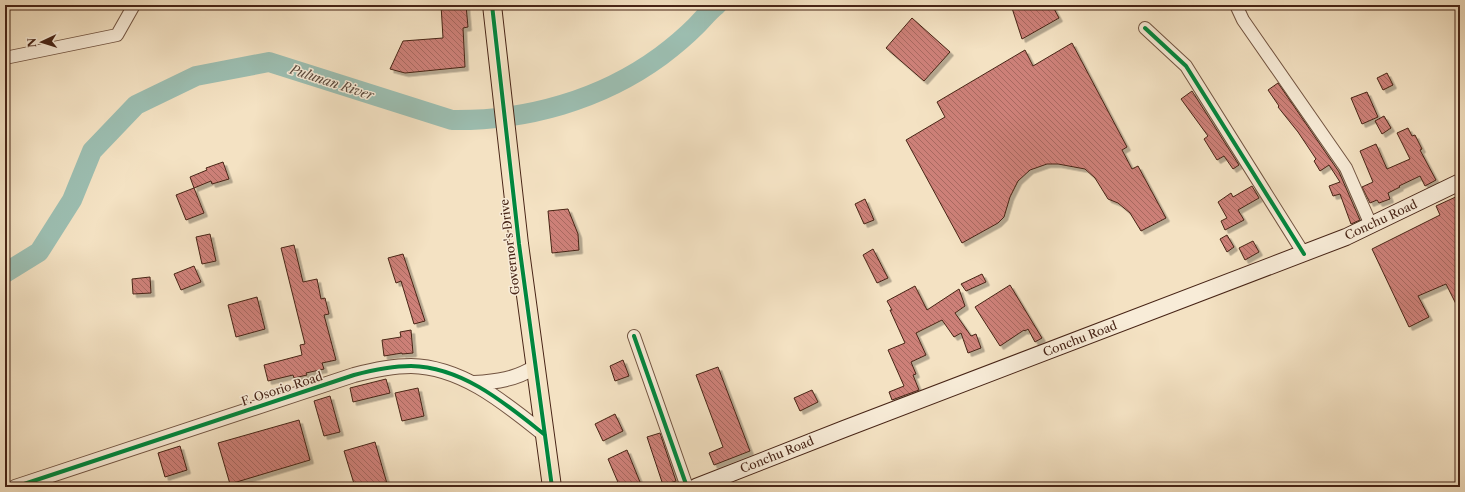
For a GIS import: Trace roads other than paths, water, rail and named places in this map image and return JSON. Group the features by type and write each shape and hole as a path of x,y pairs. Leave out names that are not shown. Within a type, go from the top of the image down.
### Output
{"main road":[{"name":"Governor's Drive","path":"492,5 535,367 552,487"},
{"name":"Conchu Road","path":"696,487 1304,254 1346,237 1460,182"}],"street":[{"path":"5,58 117,35 134,5"},
{"path":"1236,5 1243,20 1346,168 1371,225"},
{"path":"1145,28 1186,66 1304,254"},
{"path":"634,336 687,487"},
{"name":"F. Osorio Road","path":"15,487 379,368 401,366 423,367 450,374 474,383 545,434"},
{"name":"F. Osorio Road","path":"474,383 510,379 523,375 535,367"}],"waterway":[{"name":"Pulunan River","path":"5,273 39,252 72,200 92,151 136,105 196,76 269,62 452,120 507,117 562,105 613,85 665,53 688,34 717,5"}]}
